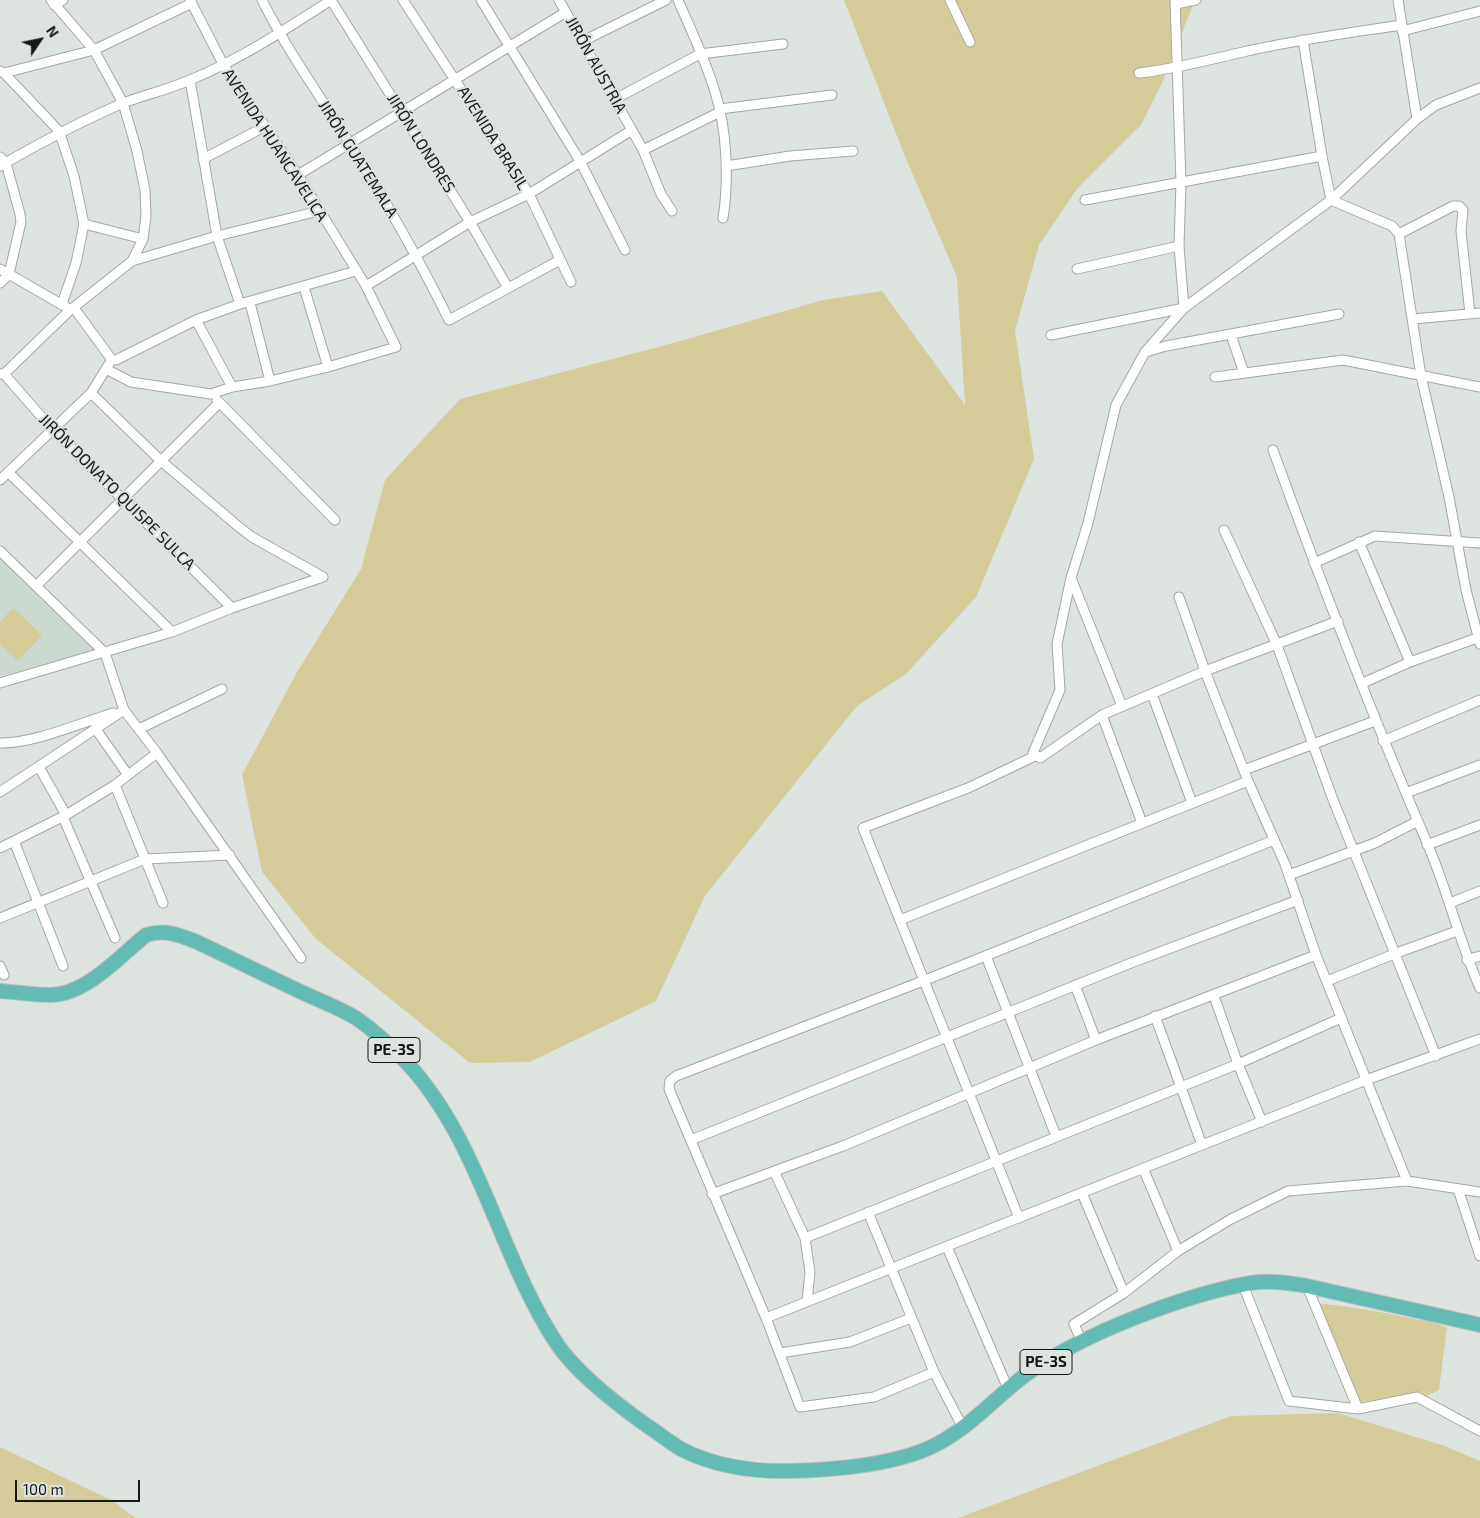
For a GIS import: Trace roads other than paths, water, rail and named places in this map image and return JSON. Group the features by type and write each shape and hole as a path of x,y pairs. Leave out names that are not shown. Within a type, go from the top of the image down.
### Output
{"highway":[{"name":"PE-3S","path":"0,991 50,995 72,992 87,984 146,935 158,931 173,932 356,1018 388,1043 412,1068 456,1131 523,1279 559,1347 608,1395 679,1448 722,1464 759,1470 789,1471 890,1460 925,1450 963,1428 1031,1372 1071,1346 1143,1315 1195,1297 1243,1285 1280,1282 1307,1286 1480,1325"}],"street":[{"path":"52,2 63,0"},
{"name":"JIRÓN GUATEMALA","path":"262,0 279,33 350,144 417,256 449,320 508,288"},
{"path":"0,282 9,274 21,222 2,162 59,131 123,103 190,80 223,64 279,33 331,0"},
{"name":"JIRÓN LONDRES","path":"331,0 470,222 508,288"},
{"name":"AVENIDA BRASIL","path":"404,0 529,194 571,282"},
{"path":"481,0 580,161 625,250"},
{"name":"JIRÓN AUSTRIA","path":"559,0 643,150 661,194 672,211"},
{"path":"583,41 666,0"},
{"path":"678,0 720,111 726,166 726,199 723,218"},
{"path":"950,0 970,42"},
{"path":"1184,308 1179,246 1181,183 1176,2 1196,0"},
{"path":"1398,0 1417,119"},
{"path":"52,2 94,50 123,103 137,151 145,190 146,216 143,239 132,261"},
{"path":"2,72 94,50 191,2"},
{"name":"AVENIDA HUANCAVELICA","path":"191,2 223,64 298,175 366,286 396,347 328,367"},
{"path":"1139,73 1178,68 1303,40 1402,28 1480,10"},
{"path":"298,175 510,48 566,12"},
{"path":"1303,40 1331,200"},
{"path":"615,98 700,54 783,44"},
{"path":"2,72 59,131 74,176 84,224 76,263 62,304"},
{"path":"190,80 217,236 240,304"},
{"path":"1035,756 1033,749 1060,690 1057,644 1071,578 1088,523 1116,405 1145,352 1184,308 1331,200 1417,119 1436,105 1480,88"},
{"path":"643,150 720,111 832,95"},
{"path":"203,159 264,127"},
{"path":"366,286 470,222 529,194 632,130"},
{"path":"726,166 790,156 853,151"},
{"path":"1085,200 1322,156"},
{"path":"1331,200 1392,226 1399,234 1414,319 1421,376 1479,640 1410,662 1363,683"},
{"path":"1399,234 1453,206 1459,206 1463,210 1461,231 1470,314"},
{"path":"1,375 72,309 132,261 217,236 319,211"},
{"path":"84,224 143,239"},
{"path":"1077,269 1179,246"},
{"path":"508,288 560,260"},
{"path":"0,269 72,309 112,360"},
{"path":"0,480 91,393 112,360 116,360 196,320 240,304 250,303 356,272"},
{"path":"106,369 131,382 211,394 232,387 270,382 328,367 304,288"},
{"path":"250,303 270,382"},
{"path":"1051,335 1184,308"},
{"path":"1414,319 1480,313"},
{"path":"1145,352 1166,346 1339,314"},
{"path":"196,320 232,387"},
{"path":"1230,334 1244,373"},
{"path":"1214,377 1343,360 1480,387"},
{"name":"JIRÓN DONATO QUISPE SULCA","path":"1,375 52,430 232,608"},
{"path":"0,683 172,632 232,608 323,577 252,537 160,460 91,393"},
{"path":"211,394 335,520"},
{"path":"36,586 219,402"},
{"path":"1273,450 1314,563 1363,683 1375,721 1450,903 1457,931 1480,988"},
{"path":"8,472 172,632"},
{"path":"1224,530 1277,645 1354,851 1436,1056"},
{"path":"1314,563 1375,536 1457,543 1480,543"},
{"path":"1359,542 1410,662"},
{"path":"0,551 105,653 124,710 157,753 302,958"},
{"path":"1071,578 1122,706"},
{"path":"1180,597 1204,672 1248,781 1289,875 1316,955 1407,1182"},
{"path":"1019,1218 863,828 968,788 1035,756 1040,758 1102,715 1122,706 1204,672 1338,621"},
{"path":"139,729 222,689"},
{"path":"1152,694 1192,803"},
{"path":"1383,741 1480,700"},
{"path":"0,792 124,710"},
{"path":"0,744 10,744 48,734 124,710"},
{"path":"1102,715 1142,823"},
{"path":"1244,770 1375,721"},
{"path":"95,728 128,775"},
{"path":"2,844 14,841 65,816 115,785 157,753"},
{"path":"1406,793 1480,765"},
{"path":"39,767 65,816 90,881 115,938"},
{"path":"900,920 1248,781"},
{"path":"115,785 163,903"},
{"path":"1289,875 1354,851 1416,822"},
{"path":"1427,844 1480,825"},
{"path":"934,1372 874,1398 800,1407 766,1318 669,1089 670,1081 676,1076 923,981 1274,840"},
{"path":"14,841 36,903 63,966"},
{"path":"0,918 145,860 230,855"},
{"path":"1450,903 1480,891"},
{"path":"691,1140 1010,1013 1075,985 1298,900"},
{"path":"1326,981 1457,931"},
{"path":"712,1194 775,1172 1155,1016 1214,996 1316,955"},
{"path":"986,956 1010,1013 1056,1136"},
{"path":"1468,960 1480,956"},
{"path":"0,966 4,975"},
{"path":"1075,985 1096,1040"},
{"path":"1214,996 1238,1064 1262,1122"},
{"path":"1155,1016 1202,1145"},
{"path":"805,1238 1238,1064 1341,1018"},
{"path":"766,1318 892,1270 1082,1192 1366,1080 1480,1039"},
{"path":"1143,1168 1178,1251"},
{"path":"775,1172 805,1238 810,1272 807,1302"},
{"path":"1082,1342 1074,1324 1124,1293 1178,1251 1231,1219 1288,1190 1407,1182 1480,1192"},
{"path":"1458,1189 1480,1256"},
{"path":"1082,1192 1124,1293"},
{"path":"868,1212 934,1372 963,1428"},
{"path":"947,1247 1009,1390"},
{"path":"1243,1285 1289,1401 1358,1409 1417,1397 1480,1431"},
{"path":"1307,1286 1358,1409"},
{"path":"780,1353 850,1342 911,1318"}]}
